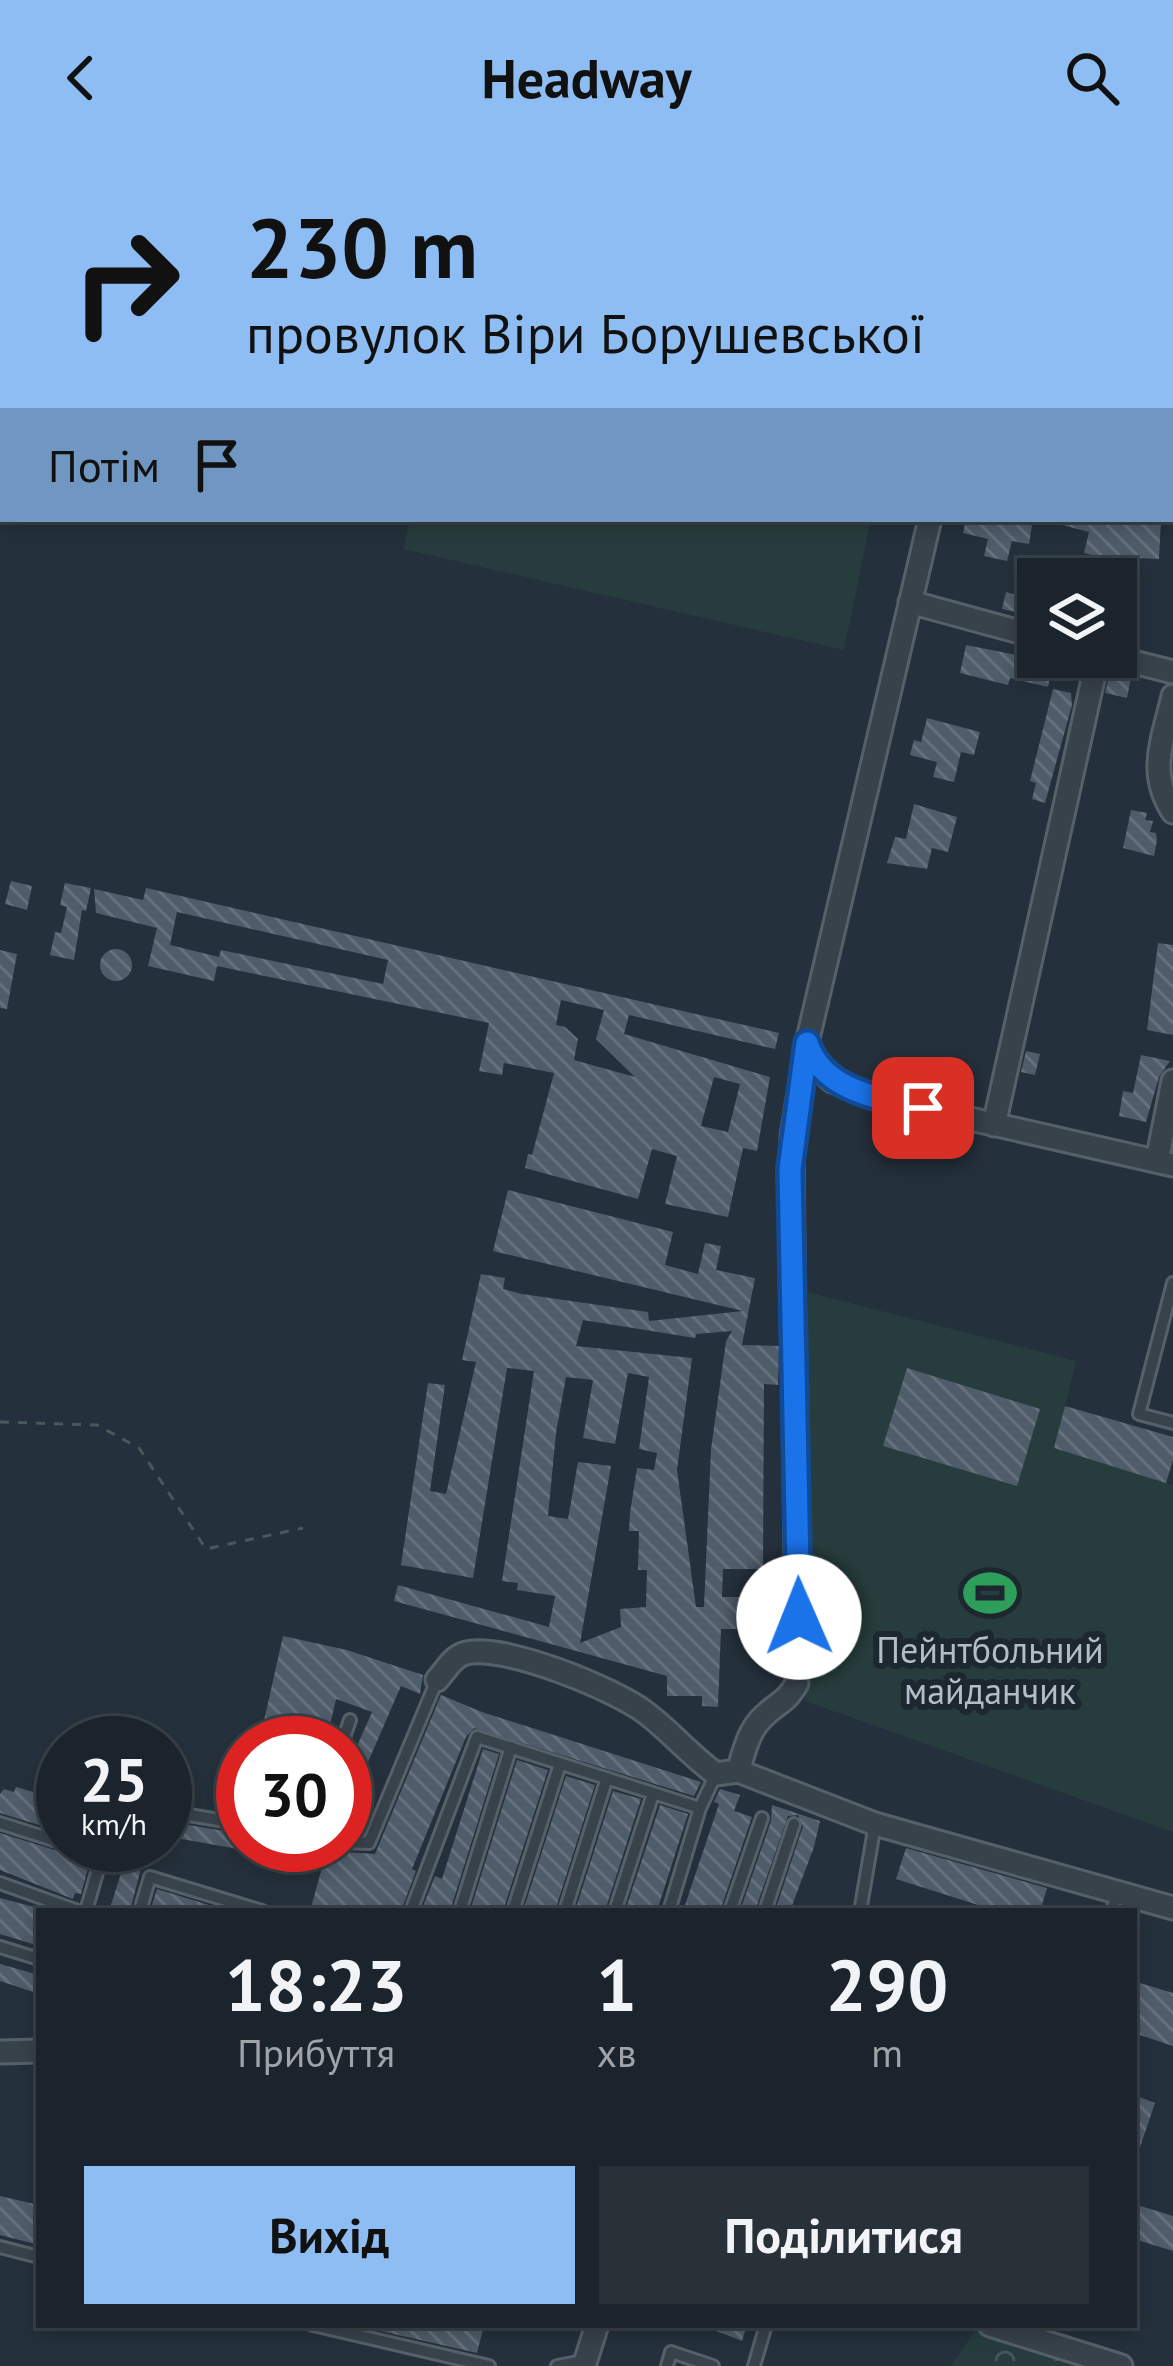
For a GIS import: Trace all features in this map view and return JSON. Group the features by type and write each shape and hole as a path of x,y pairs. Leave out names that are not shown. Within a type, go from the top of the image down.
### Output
{"street":[{"path":"727,1772 761,1718 788,1700 797,1682 790,1169 807,1043 929,522"},
{"path":"910,602 1017,632"},
{"path":"1137,663 1173,672"},
{"path":"994,1125 1093,678"},
{"path":"1173,696 1157,774 1173,812"},
{"path":"807,1043 814,1064 832,1081 887,1100 1165,1163 1173,1081"},
{"path":"437,1680 454,1660 475,1652 550,1670 625,1699 727,1772 1114,1902 1173,1908"},
{"path":"0,2052 36,2051"},
{"path":"585,2363 596,2328"},
{"path":"1000,2328 1121,2366"}],"lane":[{"path":"1173,1283 1139,1414 1173,1423"},
{"path":"372,1836 437,1680"},
{"path":"412,1908 477,1737 700,1808"},
{"path":"461,1908 511,1748"},
{"path":"514,1908 560,1764"},
{"path":"669,1908 700,1808 727,1772"},
{"path":"566,1908 607,1778"},
{"path":"616,1908 652,1794"},
{"path":"731,1908 762,1818"},
{"path":"0,1823 36,1834"},
{"path":"767,1908 794,1824"},
{"path":"861,1906 875,1824"},
{"path":"83,1908 95,1872"},
{"path":"141,1908 150,1877 252,1908"},
{"path":"0,1883 73,1908"},
{"path":"0,1947 36,1958"},
{"path":"0,2247 36,2257"},
{"path":"326,2328 489,2366"},
{"path":"754,2366 765,2328"},
{"path":"667,2366 671,2352 713,2366"},
{"path":"557,2366 585,2363"}],"path":[{"path":"0,1422 97,1425 139,1448 206,1549 303,1528"}],"green space":[{"path":"409,522 870,522 844,650 403,549"},
{"name":"Пейнтбольний майданчик","path":"808,1292 1076,1361 1055,1448 1173,1485 1173,1832 805,1701"},
{"path":"977,2328 998,2328 1103,2366 951,2366"}],"building":[{"path":"965,522 1033,522 1029,544 1012,541 1007,561 984,556 988,539 963,533"},
{"path":"1058,522 1161,522 1159,559 1084,553 1089,532"},
{"path":"1006,592 1017,595 1017,612 1002,609"},
{"path":"966,645 1017,655 1017,678 1050,678 1048,687 1010,678 1008,685 960,673"},
{"path":"1109,678 1131,678 1127,698 1105,693"},
{"path":"1053,689 1071,693 1072,705 1045,803 1032,799 1036,783 1030,781"},
{"path":"927,718 980,732 974,755 961,752 954,782 933,777 937,762 910,755 914,740 921,742"},
{"path":"914,804 957,817 948,852 932,848 927,869 887,863 895,837 906,839"},
{"path":"1131,810 1147,813 1145,820 1153,821 1154,856 1123,848"},
{"path":"11,881 32,886 27,910 5,904"},
{"path":"65,883 91,888 86,911 82,910 74,960 50,955 67,907 60,905"},
{"path":"146,888 779,1033 775,1049 629,1015 624,1034 770,1077 757,1151 743,1148 728,1217 665,1204 677,1156 652,1149 638,1199 525,1168 554,1073 504,1063 502,1075 479,1071 489,1023 217,966 214,981 148,966 157,928 96,913 94,889 143,900","holes":["177,912 388,960 383,984 221,950 219,957 170,945","561,1000 604,1010 596,1039 635,1077 574,1060 578,1039 556,1025","714,1077 740,1084 728,1132 701,1126"]},
{"path":"1158,943 1173,945 1173,1035 1147,1030"},
{"path":"116,949 128,953 132,965 128,977 116,981 104,977 100,965 104,953"},
{"path":"0,950 17,954 7,1009 0,1008"},
{"path":"1026,1051 1040,1054 1035,1075 1021,1072"},
{"path":"1141,1055 1170,1061 1159,1077 1146,1122 1119,1116 1123,1091 1133,1093"},
{"path":"508,1190 673,1232 665,1265 698,1274 705,1243 721,1246 716,1270 755,1278 742,1345 779,1346 778,1385 764,1384 763,1569 723,1569 722,1597 764,1597 763,1629 721,1629 718,1707 702,1706 702,1696 667,1696 667,1676 394,1601 398,1585 549,1627 555,1596 517,1590 518,1583 502,1581 534,1371 507,1368 473,1578 401,1565 428,1383 445,1385 430,1491 446,1494 476,1362 462,1360 481,1274 505,1278 503,1289 648,1312 649,1321 743,1311 493,1251","holes":["583,1320 695,1338 696,1334 732,1331 726,1341 711,1449 704,1607 696,1607 677,1470 692,1358 576,1346","628,1373 649,1377 639,1449 657,1453 654,1470 637,1468 630,1513 629,1531 639,1531 638,1570 647,1570 646,1607 620,1609 621,1627 580,1643 611,1466 578,1462 568,1519 548,1516 556,1433 566,1377 593,1380 583,1438 615,1444"]},
{"path":"907,1368 1040,1409 1017,1486 883,1446"},
{"path":"1065,1406 1173,1437 1166,1483 1054,1448"},
{"path":"283,1636 347,1650 423,1675 420,1694 401,1686 372,1753 372,1712 336,1699 332,1716 265,1716"},
{"path":"441,1695 701,1782 694,1796 474,1728 466,1737 412,1869 416,1871 402,1908 311,1908 321,1872 372,1872 372,1854"},
{"path":"483,1749 499,1754 451,1908 422,1908 435,1876 442,1879"},
{"path":"517,1760 548,1770 504,1908 471,1908"},
{"path":"566,1776 595,1785 556,1908 524,1908"},
{"path":"16,1787 36,1793 36,1824 0,1813 0,1794 4,1789 14,1792"},
{"path":"720,1789 740,1795 734,1811 752,1817 721,1908 684,1908 719,1804 714,1802"},
{"path":"613,1791 641,1799 606,1908 576,1908"},
{"path":"660,1805 688,1814 658,1908 626,1908"},
{"path":"772,1805 820,1821 814,1847 791,1908 776,1908 803,1826 798,1815 788,1816 756,1908 741,1908 771,1821"},
{"path":"192,1826 216,1830 216,1845 192,1841"},
{"path":"0,1833 36,1844 36,1872 87,1872 81,1894 75,1893 73,1899 0,1870"},
{"path":"906,1848 1047,1888 1041,1908 988,1908 896,1879"},
{"path":"121,1872 140,1872 131,1908 110,1908"},
{"path":"157,1889 219,1908 151,1908"},
{"path":"0,1898 38,1908 36,1945 0,1934"},
{"path":"0,1964 36,1974 36,1993 0,1981"},
{"path":"1140,1983 1173,1993 1173,2046 1137,2034"},
{"path":"1137,2096 1155,2103 1137,2156"},
{"path":"0,2196 36,2204 36,2244 0,2235"},
{"path":"1137,2205 1173,2216 1173,2251 1137,2240"},
{"path":"376,2328 483,2328 477,2353"},
{"path":"709,2328 746,2328 742,2341"}],"place":[{"name":"Пейнтбольний майданчик","path":"990,1593"}],"route":[{"path":"799,1617 790,1169 807,1043 814,1064 832,1081 923,1108"}]}
